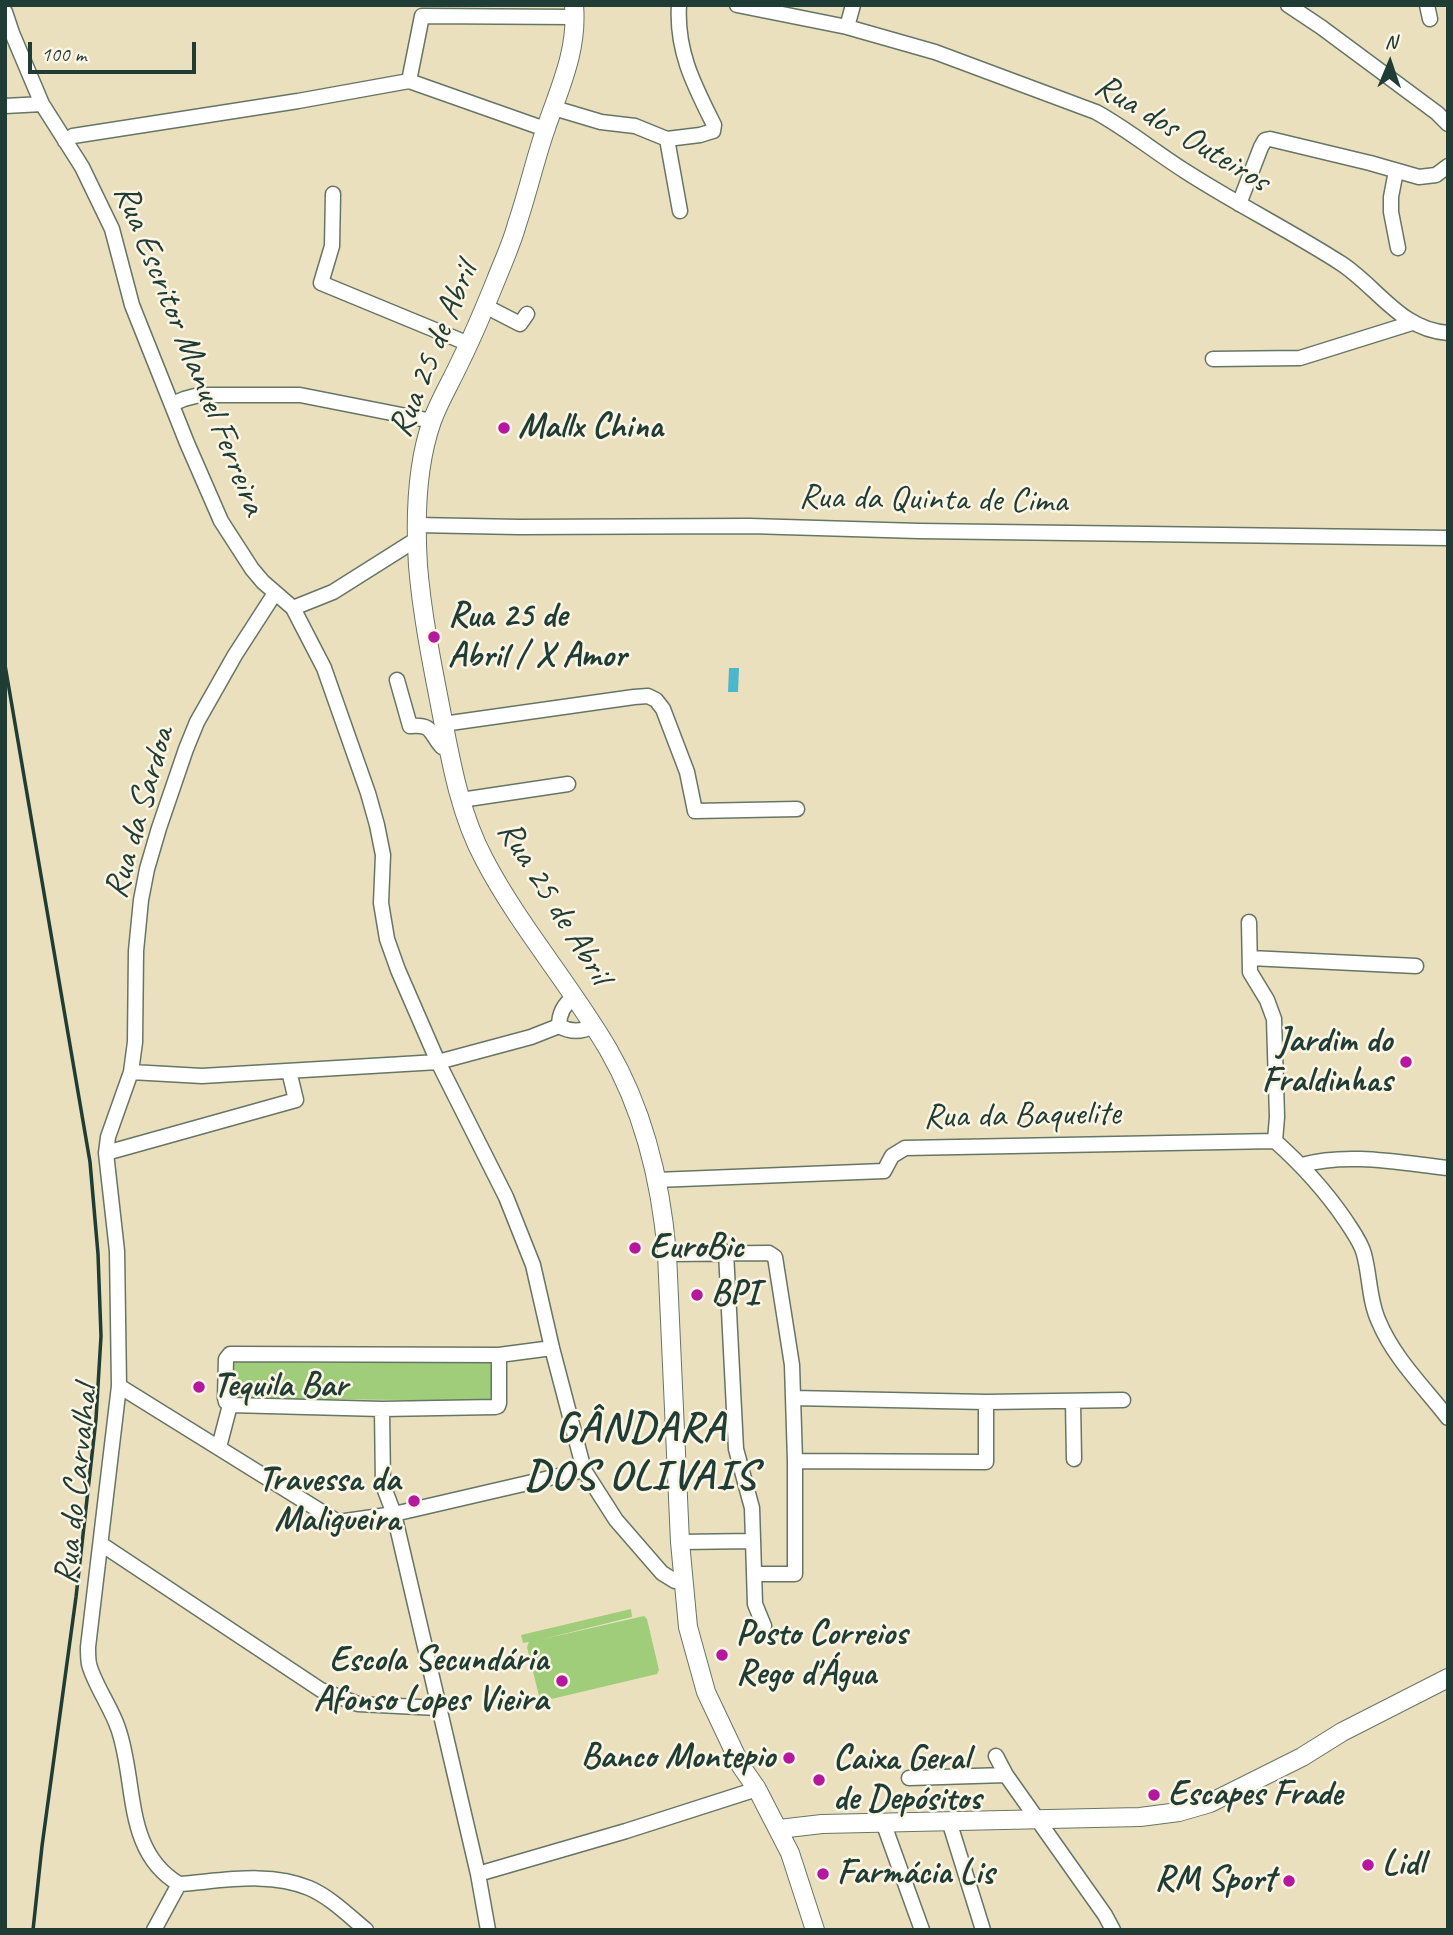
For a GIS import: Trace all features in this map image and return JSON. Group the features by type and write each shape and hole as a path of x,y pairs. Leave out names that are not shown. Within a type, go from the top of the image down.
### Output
{"main road":[{"name":"Rua 25 de Abril","path":"574,11 571,53 545,129 517,228 469,344 432,421 424,454 417,532 426,629 443,724 461,800 475,840 494,877 593,1026 625,1081 641,1121 656,1180 667,1254 680,1542 691,1642 706,1692 741,1766 757,1789 790,1853 814,1930"},
{"path":"779,1829 822,1824 1140,1817 1191,1809 1210,1803 1302,1756 1340,1740 1391,1708 1448,1678"}],"street":[{"path":"554,108 601,122 635,126 667,139 713,131 714,125 695,88 682,52 678,25 680,5"},
{"name":"Rua dos Outeiros","path":"737,5 847,27 967,63 1089,109 1120,125 1239,204 1349,268 1412,323 1428,331 1448,333"},
{"path":"847,27 853,5"},
{"path":"1288,5 1437,113 1448,124"},
{"path":"409,81 422,16 574,11"},
{"name":"Rua Escritor Manuel Ferreira","path":"5,12 43,104 82,167 112,229 132,304 191,454 221,521 252,569 293,608"},
{"path":"65,141 73,136 409,81 545,129"},
{"path":"5,106 43,104"},
{"path":"667,139 680,211"},
{"path":"1239,204 1263,143 1270,139 1419,177 1436,175 1448,166"},
{"path":"1396,171 1391,212 1398,248"},
{"path":"334,194 332,246 321,283 469,344"},
{"path":"485,306 520,324 527,314"},
{"path":"1213,359 1300,358 1412,323"},
{"path":"172,404 184,398 199,396 300,396 432,421"},
{"name":"Rua da Quinta de Cima","path":"417,532 519,527 750,526 1448,538"},
{"path":"417,532 332,592 293,608 324,668 368,793 383,855 381,903 387,939 398,970 438,1062 511,1209 533,1265 584,1470 616,1520 662,1573 675,1581 683,1581"},
{"name":"Rua da Sardoa","path":"131,1072 135,1042 138,921 147,869 156,838 177,772 197,722 235,655 275,593"},
{"path":"397,680 410,726 427,727 442,747 449,748"},
{"path":"443,724 648,696 656,700 663,709 687,772 696,817 797,809"},
{"path":"461,800 568,784"},
{"path":"1249,922 1250,972 1267,1000 1274,1019 1277,1117 1275,1141 1302,1165 1325,1192 1359,1241 1364,1253 1373,1305 1385,1334 1412,1375 1448,1418"},
{"path":"1250,958 1416,966"},
{"path":"559,1026 563,1009 574,997"},
{"path":"131,1072 202,1076 438,1062 531,1037 559,1026 578,1031 593,1026"},
{"path":"106,1153 296,1100 289,1071"},
{"name":"Rua do Carvalhal","path":"131,1072 108,1136 106,1153 117,1251 119,1386 88,1647 89,1663 121,1736 141,1838 161,1871 179,1884"},
{"name":"Rua da Baquelite","path":"656,1180 884,1171 892,1156 905,1148 1275,1141"},
{"path":"1302,1165 1317,1161 1353,1159 1448,1168"},
{"path":"726,1252 736,1449 750,1495 755,1604 764,1626"},
{"path":"667,1254 769,1253 775,1257 792,1365 795,1574 754,1574"},
{"path":"499,1355 498,1406 382,1409 230,1405 226,1402 226,1359 230,1354 499,1355 552,1348"},
{"path":"119,1386 338,1522 394,1514 584,1470"},
{"path":"793,1398 986,1402 1123,1401"},
{"path":"795,1461 986,1462 986,1402"},
{"path":"1073,1402 1074,1459"},
{"path":"219,1447 230,1405"},
{"path":"382,1409 383,1485 394,1514 478,1874 488,1930"},
{"path":"680,1542 753,1541"},
{"path":"101,1544 320,1690 358,1704 438,1708"},
{"path":"996,1756 1006,1775 1113,1930"},
{"path":"909,1777 1006,1775"},
{"path":"478,1874 757,1789"},
{"path":"949,1821 983,1930"},
{"path":"883,1822 922,1930"},
{"path":"154,1930 179,1884 264,1879 309,1888 325,1896 366,1930"}],"green space":[{"path":"234,1361 491,1361 494,1362 493,1399 235,1398 232,1396"},
{"path":"631,1609 632,1617 539,1640 644,1616 659,1670 657,1674 540,1700 527,1647 529,1642 523,1643 521,1635"}],"water":[{"path":"729,668 739,668 738,692 728,692"}],"railway":[{"path":"5,665 90,1162 98,1254 101,1336 96,1419 76,1597 33,1930"}],"place":[{"name":"Mallx China","path":"504,428"},
{"name":"Rua 25 de Abril / X Amor","path":"434,637"},
{"name":"Jardim do Fraldinhas","path":"1406,1062"},
{"name":"EuroBic","path":"635,1248"},
{"name":"BPI","path":"697,1295"},
{"name":"Tequila Bar","path":"199,1387"},
{"name":"Travessa da Maligueira","path":"414,1501"},
{"name":"Posto Correios Rego d'Água","path":"722,1655"},
{"name":"Escola Secundária Afonso Lopes Vieira","path":"562,1681"},
{"name":"Banco Montepio","path":"789,1758"},
{"name":"Caixa Geral de Depósitos","path":"819,1780"},
{"name":"Escapes Frade","path":"1154,1795"},
{"name":"Lidl","path":"1368,1865"},
{"name":"Farmácia Lis","path":"823,1874"},
{"name":"RM Sport","path":"1289,1881"}],"district":[{"name":"GÂNDARA DOS OLIVAIS","path":"641,1453"}]}
